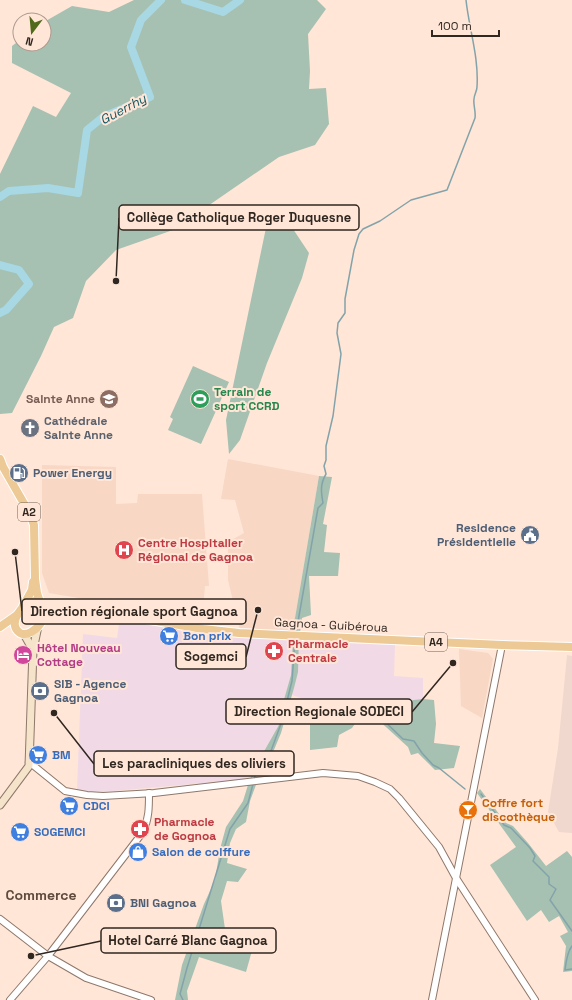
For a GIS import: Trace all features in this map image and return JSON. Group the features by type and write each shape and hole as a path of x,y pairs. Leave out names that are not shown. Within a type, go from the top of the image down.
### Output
{"main road":[{"name":"A2","path":"0,459 30,514 34,525 36,591 41,603"},
{"name":"A2","path":"20,612 32,590 35,571"},
{"path":"1,627 31,602 41,603 45,610 44,619"},
{"name":"Gagnoa - Guibéroua","path":"41,603 203,629 239,633 572,647"},
{"path":"1,627 20,632 30,632 44,619 66,606"},
{"path":"20,612 15,623 33,650"},
{"path":"0,805 28,768 33,650 38,626"}],"street":[{"path":"432,1000 502,645"},
{"path":"29,762 66,791 103,796 149,793 323,773 358,776 390,789 439,847 456,878 535,1000"},
{"path":"10,1000 48,956 143,832 149,814 149,793"},
{"path":"0,919 48,956 86,978 151,1000"}],"shaded area":[{"path":"228,459 319,476 295,618 288,632 240,630 228,580 228,542 244,533 235,500 221,499"},
{"name":"Centre Hospitalier Régional de Gagnoa","path":"42,465 116,467 116,504 137,503 138,494 202,494 209,586 205,586 202,619 49,593 42,573"},
{"path":"120,617 202,633 235,637 293,638 291,675 281,710 280,723 250,779 102,792 77,791 83,634 117,638"},
{"path":"299,637 395,644 394,676 423,678 423,699 383,707 310,701 292,695 297,672"},
{"path":"459,649 488,653 493,659 482,718 461,706"},
{"path":"567,655 572,656 572,833 559,832 548,812 558,748"}],"green space":[{"path":"134,0 317,0 326,9 308,34 310,71 309,89 326,88 329,124 315,145 279,157 173,230 116,250 86,281 73,318 54,327 12,413 0,414 0,174 33,106 56,117 71,93 12,63 12,52 52,52 52,17 72,6 109,12"},
{"path":"267,223 293,229 309,253 302,278 267,363 240,440 229,454 226,420"},
{"name":"Terrain de sport CCRD","path":"193,366 229,382 201,444 168,430 173,419 170,417"},
{"path":"319,476 332,477 323,524 327,525 324,552 340,553 338,576 309,576 311,615 302,618 300,633 288,632 295,618"},
{"path":"299,637 298,672 281,733 271,757 264,764 260,772 250,779 280,723 281,710 291,675 293,638"},
{"path":"423,699 434,700 436,724 434,743 460,746 454,768 435,770 418,753 411,755 408,747 375,717 367,715 359,718 352,728 339,735 337,747 310,750 310,701 383,707 385,703"},
{"path":"257,782 250,801 246,822 236,829 230,843 227,863 247,869 238,882 227,881 221,901 225,929 253,947 246,972 199,957 187,991 188,1000 175,1000 182,965 204,904 215,880 220,849 226,827 243,801 248,785"},
{"path":"480,789 506,823 513,826 546,866 567,851 572,857 572,971 563,972 566,946 560,936 568,932 559,916 549,922 541,910 527,921 490,865 516,847 477,793"}],"waterway":[{"name":"Guerrhy","path":"0,197 9,191 48,188 78,193 87,130 103,117 150,97 131,47 141,20 161,0"},
{"name":"Guerrhy","path":"185,0 223,12 240,0"},
{"path":"296,633 318,508 323,503 322,488 326,474 324,466 326,460 326,446 333,416 341,354 337,333 338,323 345,313 345,299 354,250 359,234 363,229 380,221 411,200 447,190 475,118 474,98 477,90 477,65 466,0"},
{"name":"Guerrhy","path":"0,265 19,270 29,284 6,310 0,313"},
{"path":"254,779 256,773 268,759 282,721 292,681 295,639"},
{"path":"311,702 323,708 340,712 364,711 377,714 403,739 414,741 433,765 465,789"},
{"path":"183,1000 180,994 187,968 230,829 248,803 253,784"},
{"path":"481,794 504,825 511,828 530,848 535,856 533,861 549,877 549,884 556,889 550,900 572,931"},
{"path":"572,946 566,960 565,970 572,969"}],"place":[{"name":"Collège Catholique Roger Duquesne","path":"116,281"},
{"name":"Sainte Anne","path":"109,399"},
{"name":"Terrain de sport CCRD","path":"200,399"},
{"name":"Cathédrale Sainte Anne","path":"30,428"},
{"name":"Power Energy","path":"19,473"},
{"name":"Residence Présidentielle","path":"530,535"},
{"name":"Centre Hospitalier Régional de Gagnoa","path":"124,550"},
{"name":"Direction régionale sport Gagnoa","path":"15,552"},
{"name":"Sogemci","path":"258,610"},
{"name":"Bon prix","path":"169,636"},
{"name":"Pharmacie Centrale","path":"274,651"},
{"name":"Hôtel Nouveau Cottage","path":"23,655"},
{"name":"Direction Regionale SODECI","path":"453,663"},
{"name":"SIB - Agence Gagnoa","path":"40,691"},
{"name":"Les paracliniques des oliviers","path":"54,713"},
{"name":"BM","path":"38,755"},
{"name":"CDCI","path":"69,806"},
{"name":"Coffre fort discothèque","path":"468,810"},
{"name":"Pharmacie de Gognoa","path":"140,829"},
{"name":"SOGEMCI","path":"20,832"},
{"name":"Salon de coiffure","path":"138,852"},
{"name":"BNI Gagnoa","path":"116,903"},
{"name":"Hotel Carré Blanc Gagnoa","path":"31,956"}],"district":[{"name":"Commerce","path":"41,895"}]}
